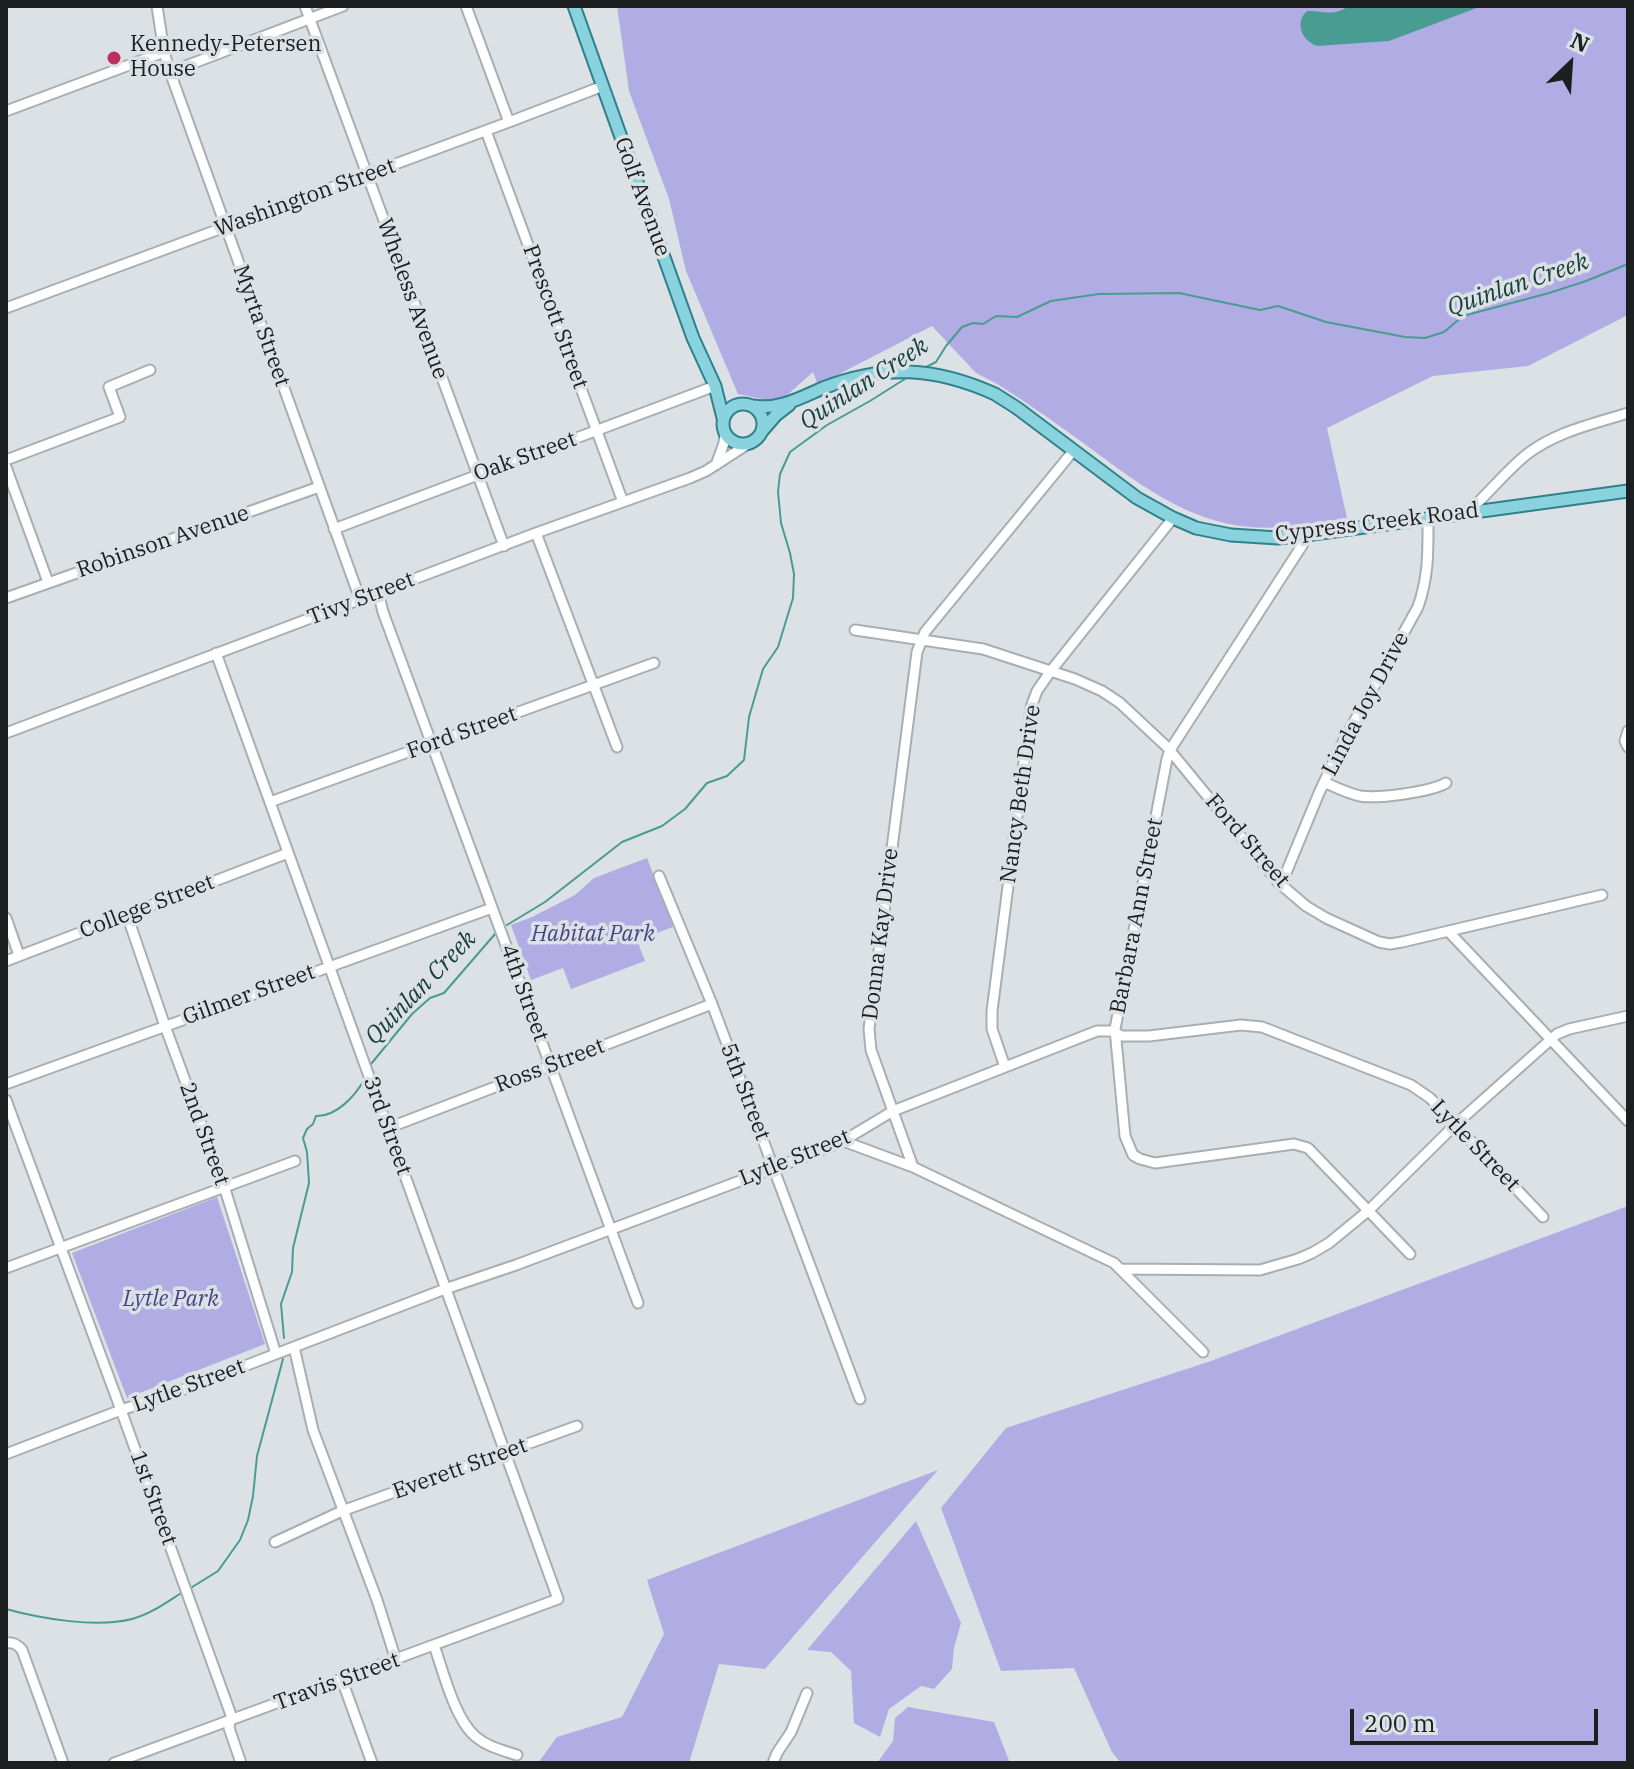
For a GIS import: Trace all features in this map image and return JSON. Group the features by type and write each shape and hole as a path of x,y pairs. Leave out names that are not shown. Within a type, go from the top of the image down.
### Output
{"main road":[{"name":"Golf Avenue","path":"574,6 693,338 715,386 723,418"},
{"name":"Cypress Creek Road","path":"753,406 765,408 793,402 840,382 883,372 929,372 972,383 995,394 1137,498 1196,528 1223,534 1278,538 1628,491"},
{"name":"Golf Avenue","path":"715,386 740,404"},
{"name":"Cypress Creek Road","path":"763,430 793,402"},
{"path":"740,404 753,406 761,415 763,430 748,444 735,443 725,435 723,418 728,410 740,404"}],"street":[{"name":"Myrta Street","path":"157,6 170,72 360,599"},
{"name":"Wheless Avenue","path":"305,6 504,546"},
{"path":"170,72 343,6"},
{"path":"466,6 509,122"},
{"path":"6,111 164,52"},
{"name":"Washington Street","path":"6,308 603,86"},
{"name":"Prescott Street","path":"486,131 623,502"},
{"path":"6,460 120,417 109,387 150,370"},
{"name":"Oak Street","path":"334,529 715,386"},
{"path":"1468,512 1525,456 1543,444 1563,433 1628,413"},
{"path":"716,465 725,435"},
{"name":"Tivy Street","path":"6,733 690,478 748,444"},
{"name":"Donna Kay Drive","path":"913,1167 871,1050 869,1029 917,652 925,632 1074,450"},
{"path":"6,467 48,582"},
{"name":"Robinson Avenue","path":"6,598 319,487"},
{"name":"Nancy Beth Drive","path":"1005,1067 992,1029 992,1011 1031,707 1050,672 1173,518"},
{"name":"Linda Joy Drive","path":"1281,885 1344,740 1418,607 1428,566 1428,518"},
{"path":"536,533 617,747"},
{"name":"Barbara Ann Street","path":"1306,535 1170,750 1115,1033 1125,1136 1133,1155 1155,1163 1294,1144 1308,1148 1410,1254"},
{"name":"4th Street","path":"378,592 638,1303"},
{"name":"Ford Street","path":"855,630 983,649 1083,682 1111,697 1170,750 1281,885 1326,918 1379,942 1390,944 1449,932 1602,895"},
{"name":"3rd Street","path":"216,653 558,1599"},
{"name":"Ford Street","path":"270,802 654,663"},
{"path":"1628,731 1625,741 1628,747"},
{"path":"1324,782 1352,794 1370,797 1431,789 1446,783"},
{"name":"College Street","path":"6,961 288,853"},
{"name":"5th Street","path":"659,876 712,1004 860,1399"},
{"name":"Gilmer Street","path":"6,1084 492,908"},
{"name":"2nd Street","path":"127,915 224,1186 276,1354"},
{"path":"6,918 19,955"},
{"path":"1449,932 1628,1121"},
{"name":"Ross Street","path":"388,1128 712,1004"},
{"path":"1120,1269 1260,1270 1312,1253 1368,1211 1456,1124 1550,1039 1569,1029 1628,1016"},
{"name":"Lytle Street","path":"6,1454 774,1168 843,1141 893,1111 1097,1031 1112,1031 1122,1036 1149,1036 1241,1025 1262,1027 1411,1085 1430,1098 1456,1124 1543,1217"},
{"name":"1st Street","path":"6,1100 231,1715 229,1728 241,1763"},
{"path":"843,1141 913,1167 1114,1263 1203,1352"},
{"path":"6,1268 295,1161"},
{"path":"294,1347 313,1430 377,1600 396,1660"},
{"name":"Everett Street","path":"275,1542 342,1511 577,1426"},
{"name":"Travis Street","path":"114,1763 558,1599"},
{"path":"6,1643 18,1645 22,1650 63,1763"},
{"path":"434,1645 465,1725 481,1741 517,1755"},
{"path":"342,1680 372,1763"},
{"path":"773,1763 791,1732 807,1693"}],"green space":[{"path":"617,6 1628,6 1628,315 1528,366 1433,376 1327,428 1347,518 1286,527 1261,528 1226,523 1203,517 1162,497 1021,399 976,373 932,326 818,385 813,372 785,397 772,401 738,394 686,271 669,199 629,91"},
{"name":"Habitat Park","path":"647,858 673,927 637,940 645,961 571,989 563,968 531,980 511,925 575,895 594,878"},
{"name":"Lytle Park","path":"217,1197 265,1344 127,1398 72,1253"},
{"path":"1628,1206 1628,1763 1121,1763 1112,1752 1074,1668 1001,1671 941,1508 1006,1428 1208,1362"},
{"path":"938,1470 765,1669 719,1664 689,1763 538,1763 557,1737 622,1717 664,1634 647,1580"},
{"path":"916,1521 961,1623 952,1669 934,1689 921,1686 889,1709 880,1737 854,1723 851,1671 831,1652 807,1650"},
{"path":"908,1707 994,1722 1010,1763 877,1763 893,1741 895,1718"}],"shaded area":[{"path":"1349,6 1482,6 1389,41 1317,46 1304,36 1300,26 1307,11 1333,12"}],"waterway":[{"name":"Quinlan Creek","path":"924,368 936,362 962,327 973,323 983,324 996,316 1017,317 1051,301 1099,294 1179,293 1260,310 1278,306 1326,322 1425,338 1444,332 1463,316 1549,293 1628,264"},
{"name":"Quinlan Creek","path":"507,925 545,902 622,842 662,826 685,809 707,783 727,776 744,760 749,717 763,669 778,647 793,598 794,574 781,523 780,474 790,452 827,425 908,377"},
{"name":"Quinlan Creek","path":"371,1064 412,1014 430,998 444,993 495,934"},
{"name":"Quinlan Creek","path":"284,1338 281,1304 292,1272 293,1248 309,1183 303,1138 316,1116 338,1109 356,1093 364,1080"},
{"name":"Quinlan Creek","path":"189,1589 218,1571 240,1540 248,1520 257,1456 283,1359"},
{"name":"Quinlan Creek","path":"6,1609 69,1621 118,1622 146,1614 183,1592"}],"place":[{"name":"Kennedy-Petersen House","path":"114,58"}]}
